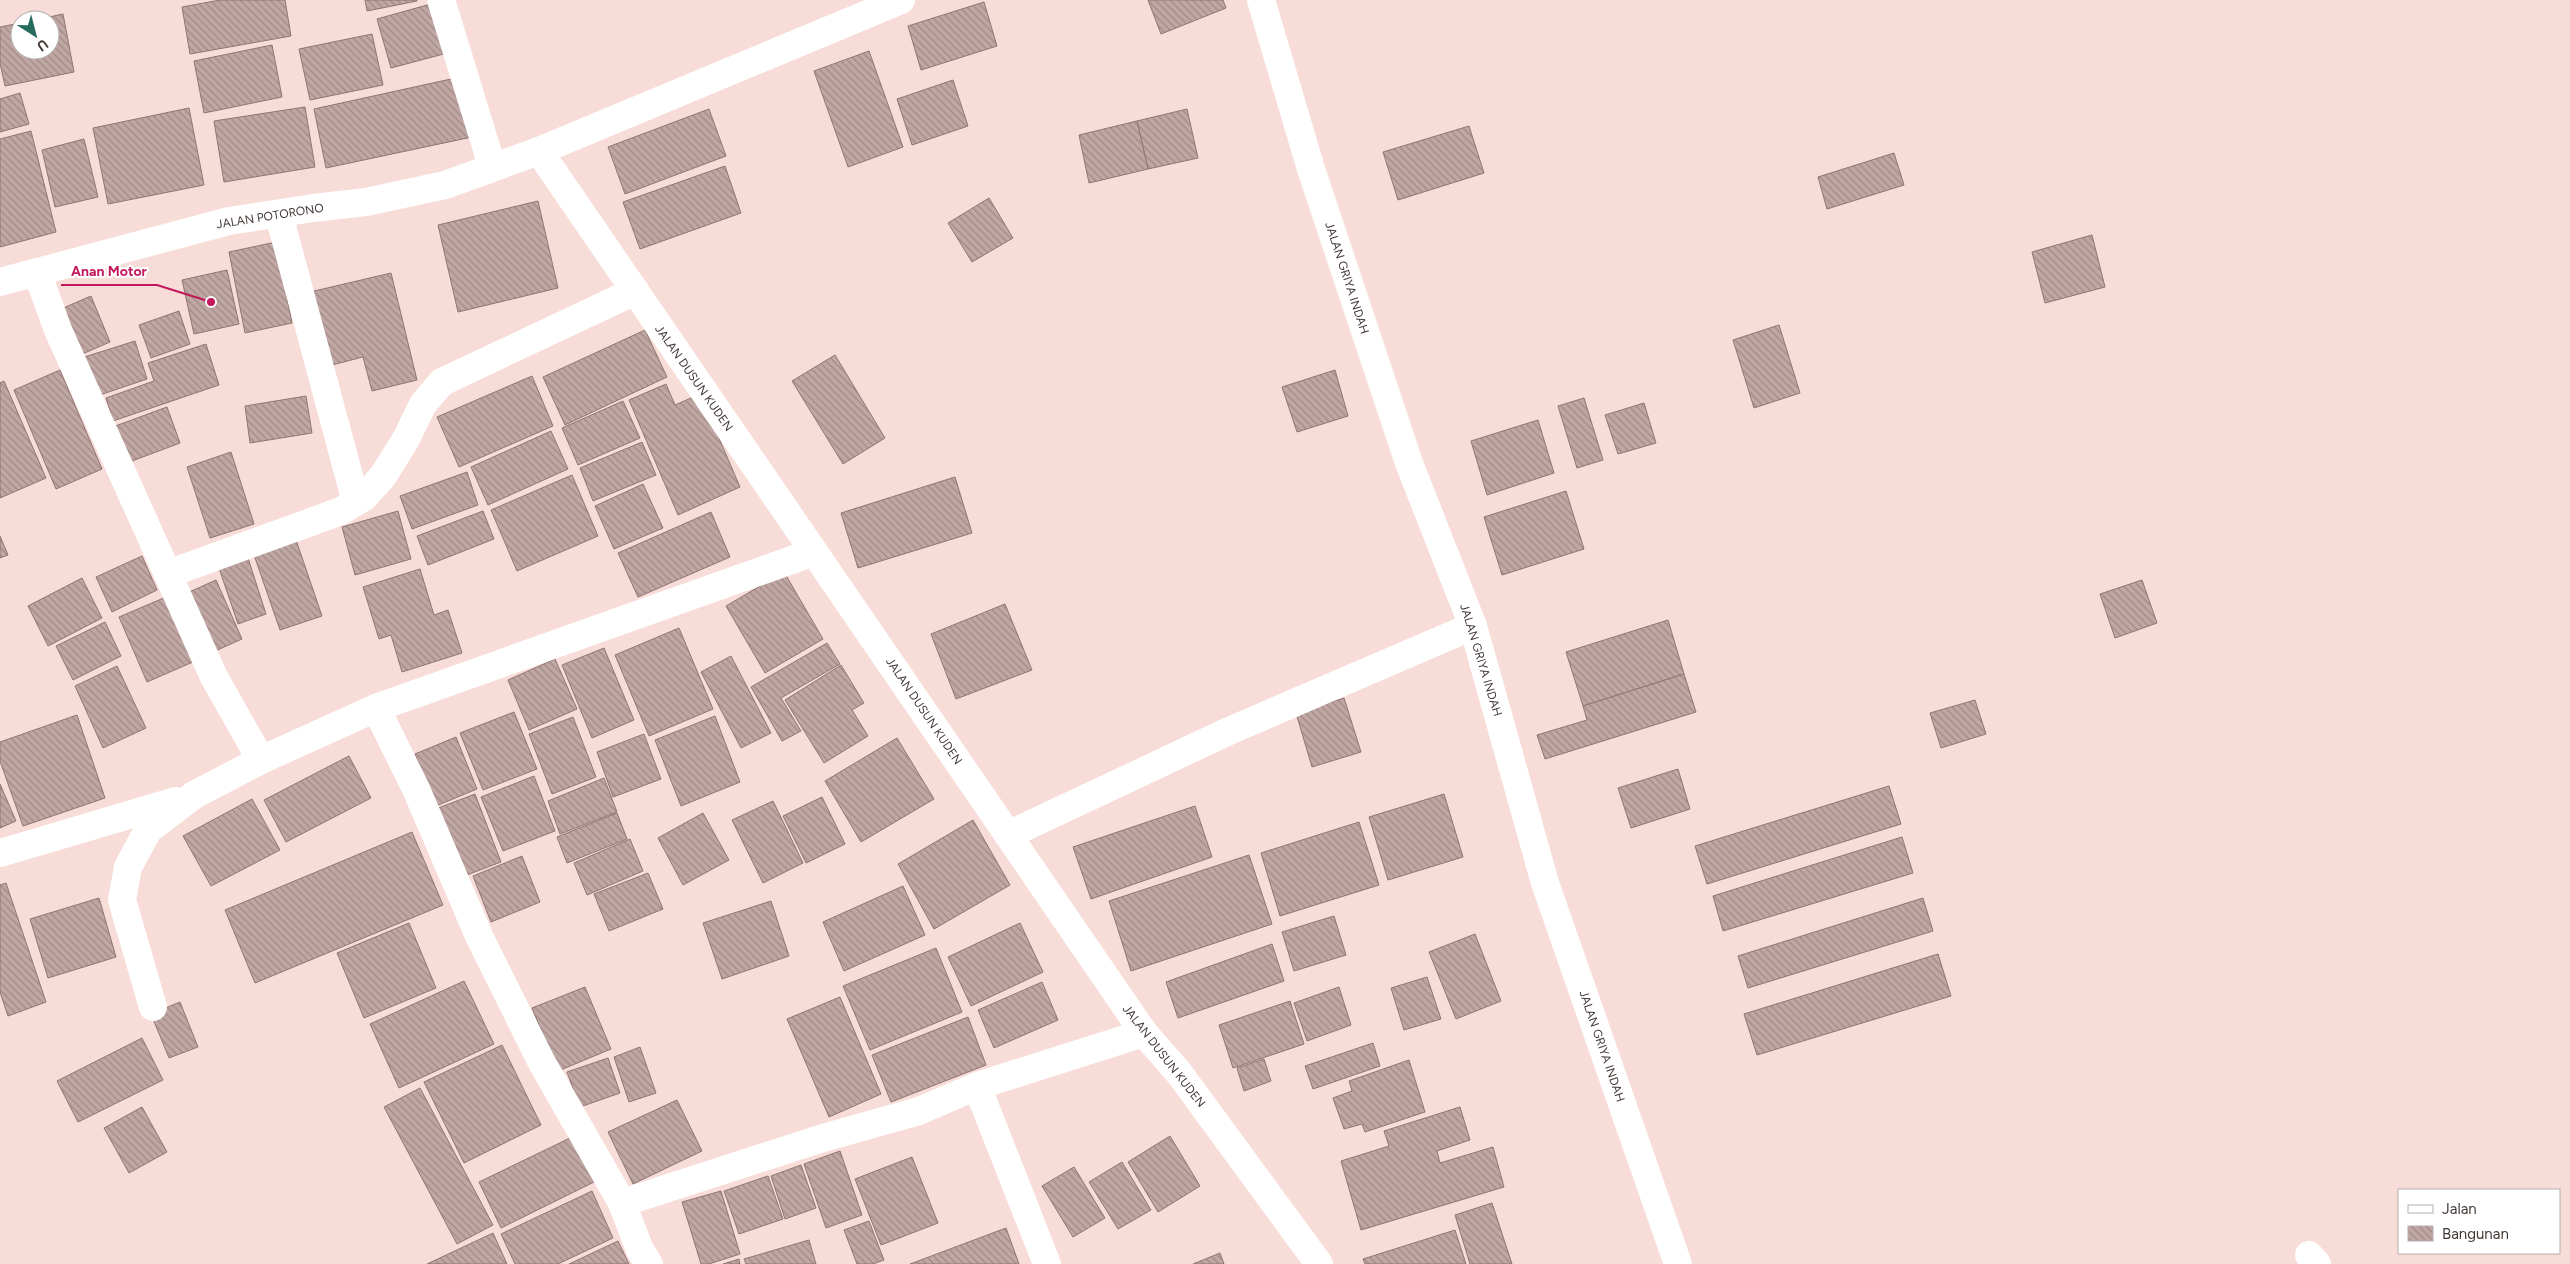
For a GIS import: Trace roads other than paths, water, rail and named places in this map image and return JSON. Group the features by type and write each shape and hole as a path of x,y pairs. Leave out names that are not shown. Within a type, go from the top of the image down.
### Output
{"street":[{"path":"441,0 492,166"},
{"name":"JALAN POTORONO","path":"0,282 229,221 366,202 445,185 492,166 539,151 901,0"},
{"name":"JALAN GRIYA INDAH","path":"1261,0 1311,170 1405,454 1473,626 1545,883 1678,1264"},
{"name":"JALAN DUSUN KUDEN","path":"539,151 1144,1033 1178,1073 1319,1264"},
{"path":"279,215 356,502"},
{"path":"37,272 58,330 214,677 261,760"},
{"path":"168,574 341,510 356,502 364,497 383,476 406,439 423,404 442,382 635,291"},
{"path":"153,1007 122,900 128,867 148,830 194,795 261,760 376,708 814,552"},
{"path":"1008,835 1229,731 1473,626"},
{"path":"376,708 416,789 488,954 541,1061 622,1203 640,1250 649,1264"},
{"path":"0,853 194,795"},
{"path":"622,1203 823,1138 919,1111 978,1086 1144,1033"},
{"path":"978,1086 1046,1264"}],"place":[{"name":"Anan Motor","path":"211,302"}]}
